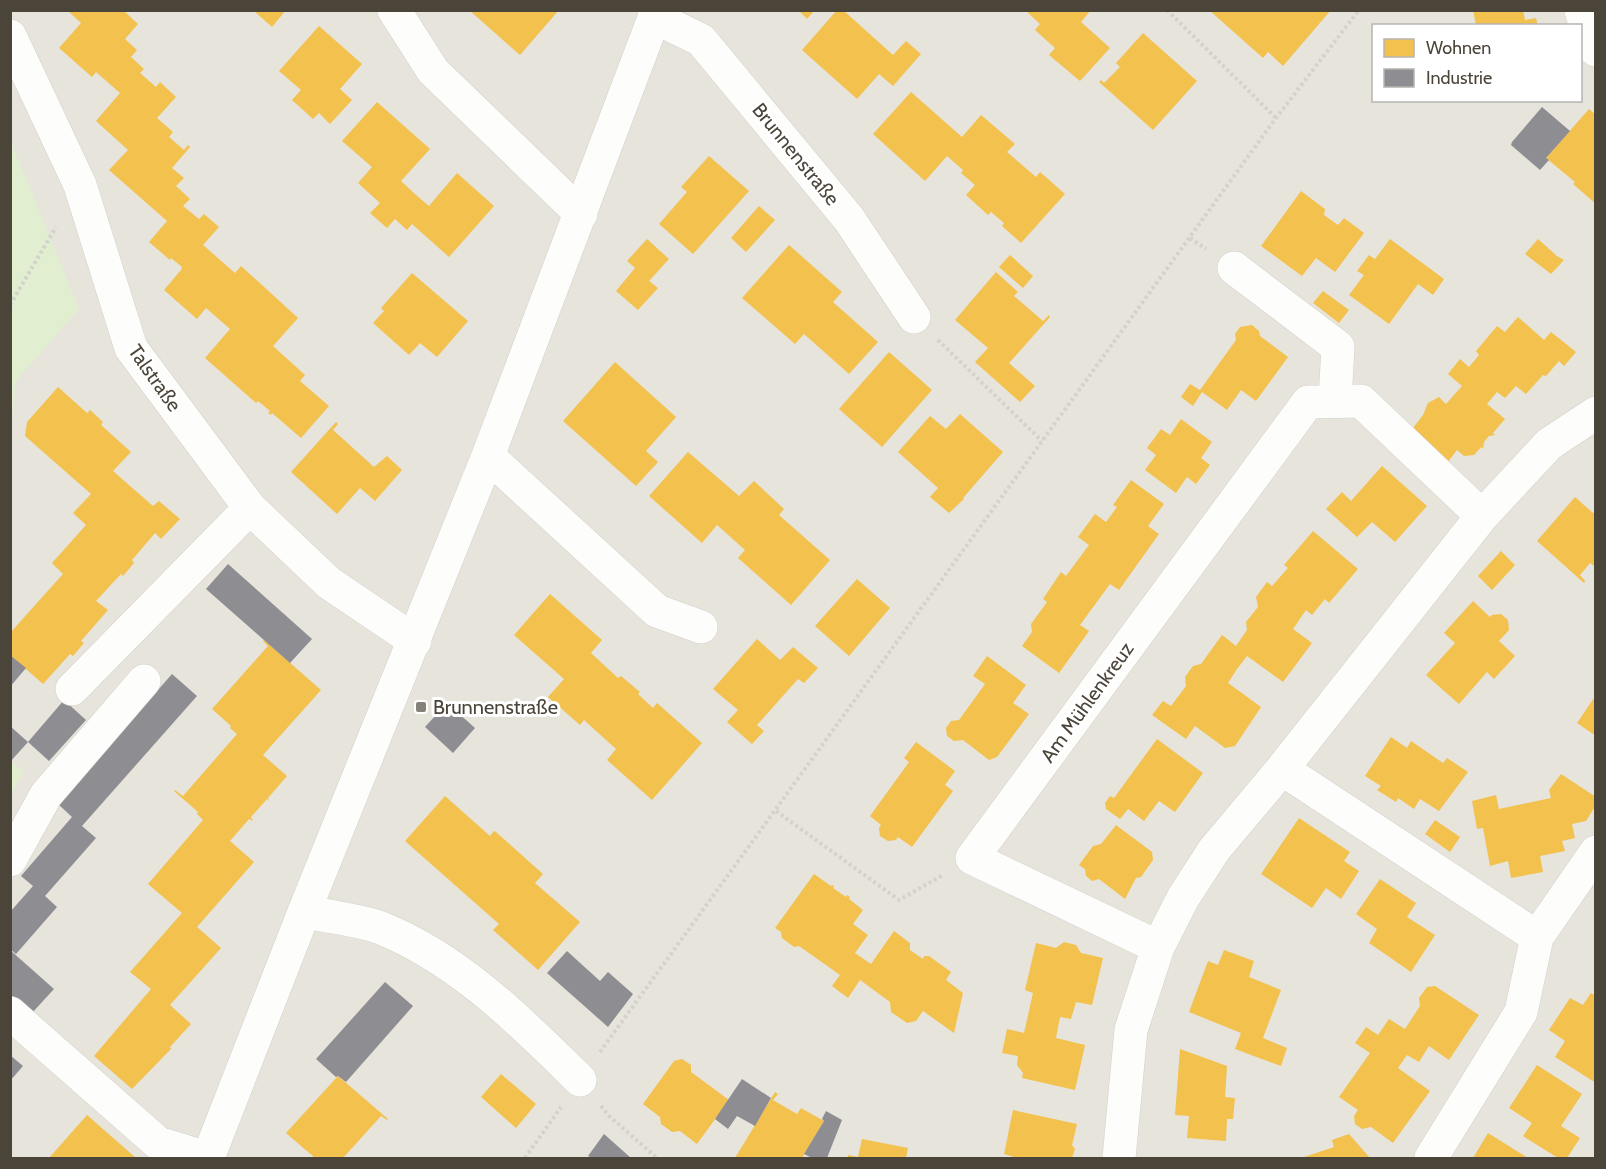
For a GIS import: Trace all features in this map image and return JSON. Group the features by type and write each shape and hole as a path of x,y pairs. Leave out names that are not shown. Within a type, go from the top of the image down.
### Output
{"street":[{"path":"394,10 433,71 581,214"},
{"path":"1581,10 1592,47 1596,50"},
{"name":"Brunnenstraße","path":"207,1158 488,456 655,14 701,40 849,219 914,317"},
{"name":"Talstraße","path":"10,36 80,185 131,348 250,508 329,583 415,641"},
{"path":"1234,268 1338,347 1335,402"},
{"name":"Am Mühlenkreuz","path":"972,858 1308,402 1361,400 1482,516"},
{"path":"1119,1158 1131,1030 1158,947 1183,898 1214,850 1282,769 1482,516 1549,444 1596,413"},
{"path":"488,456 657,611 701,627"},
{"path":"72,689 250,508"},
{"path":"10,860 46,795 144,681"},
{"path":"1282,769 1537,937"},
{"path":"1431,1158 1521,1012 1537,937 1596,852"},
{"path":"972,858 1158,947"},
{"path":"304,912 379,927 429,952 477,985 519,1020 580,1080"},
{"path":"10,1013 158,1143 207,1158"}],"path":[{"path":"1167,10 1276,118"},
{"path":"525,1158 1276,118 1359,10"},
{"path":"10,305 80,185"},
{"path":"914,317 1042,441"},
{"path":"776,811 899,900 972,858"},
{"path":"580,1080 609,1116 657,1158"}],"shaded area":[{"path":"11,11 1595,11 1595,1158 11,1158"}],"green space":[{"path":"11,142 79,309 16,381 11,420"},
{"path":"11,762 24,772 11,794"}],"building: Wohnen":[{"path":"67,10 123,10 138,24 125,39 137,50 131,57 144,69 140,73 156,87 160,82 176,97 157,118 173,132 169,137 184,150 188,145 190,147 172,168 184,178 176,186 190,199 183,206 199,219 204,214 219,227 203,245 235,273 241,266 298,318 273,346 305,375 300,381 329,406 301,438 272,413 271,415 268,413 270,411 258,401 256,403 205,358 230,329 206,308 197,319 164,290 182,267 149,242 167,221 109,170 128,150 96,121 120,93 96,72 92,77 59,48 81,23"},
{"path":"253,10 286,10 272,27"},
{"path":"469,10 559,10 520,55"},
{"path":"798,10 815,10 807,19"},
{"path":"837,10 843,10 893,55 906,41 921,54 893,86 879,74 857,99 802,50"},
{"path":"1025,10 1091,10 1081,22 1110,48 1080,81 1049,55 1055,48 1035,30 1040,24"},
{"path":"1209,10 1331,10 1283,66 1268,52 1263,58"},
{"path":"1473,10 1523,10 1525,20 1536,18 1538,24 1476,24"},
{"path":"319,26 362,64 340,89 352,100 330,124 319,113 313,119 292,100 301,90 279,71"},
{"path":"1143,33 1197,81 1153,130 1099,82 1101,80 1104,83 1120,67 1116,63"},
{"path":"911,92 962,137 981,115 1015,144 1007,152 1036,177 1040,172 1065,194 1021,243 1002,226 1004,223 991,212 988,215 966,195 975,185 947,156 925,181 873,134"},
{"path":"377,102 430,149 401,181 416,195 429,206 457,173 494,206 449,257 412,224 407,230 395,219 387,228 370,213 380,203 358,183 372,167 342,141"},
{"path":"1589,109 1596,115 1596,204 1573,184 1575,182 1546,158"},
{"path":"709,156 749,191 693,254 659,224 687,192 681,187"},
{"path":"1301,191 1325,209 1324,215 1338,225 1344,218 1364,233 1335,272 1316,258 1302,276 1261,246"},
{"path":"759,206 775,220 746,252 731,238"},
{"path":"647,239 669,259 649,281 658,288 638,310 616,291 635,268 627,261"},
{"path":"1390,239 1444,279 1433,295 1418,284 1389,324 1349,295 1364,275 1357,271 1369,255 1375,259"},
{"path":"1538,239 1564,260 1551,274 1525,254"},
{"path":"789,245 842,292 833,302 878,342 849,374 804,334 795,344 742,298"},
{"path":"1010,255 1033,276 1023,288 999,267"},
{"path":"996,272 1018,292 1014,296 1043,321 1049,315 1050,317 1009,363 1035,386 1020,402 975,362 988,348 955,320"},
{"path":"412,273 468,321 437,357 420,343 409,355 373,323 384,311 381,308"},
{"path":"1323,291 1349,310 1339,323 1313,303"},
{"path":"1518,317 1544,340 1551,332 1576,352 1564,366 1559,361 1526,394 1516,386 1505,398 1497,392 1487,404 1505,419 1493,433 1495,435 1489,436 1484,442 1483,449 1481,447 1474,455 1464,456 1457,450 1447,463 1410,432 1423,415 1428,403 1439,397 1446,404 1462,386 1448,374 1460,359 1469,367 1479,355 1476,351 1497,326 1505,332"},
{"path":"1252,325 1259,331 1260,336 1288,357 1256,401 1241,390 1227,410 1202,392 1193,406 1181,397 1190,384 1200,390 1236,340 1235,334 1240,327"},
{"path":"889,352 932,390 882,447 839,409"},
{"path":"615,362 676,417 646,451 658,462 636,486 563,421"},
{"path":"58,387 87,413 90,410 103,422 101,425 131,452 113,471 153,506 159,501 180,519 161,539 155,533 132,560 134,563 123,576 121,574 96,601 108,610 81,641 84,643 73,656 70,654 43,684 10,655 10,633 63,574 52,563 86,525 73,513 91,494 25,436 27,422"},
{"path":"960,414 1003,452 964,499 949,513 930,497 938,488 898,452 930,416 946,429"},
{"path":"1181,419 1212,442 1201,458 1210,465 1196,484 1187,477 1176,493 1145,470 1156,455 1147,448 1161,429 1170,435"},
{"path":"336,422 338,424 333,430 374,467 387,456 402,470 375,501 360,488 337,514 291,472"},
{"path":"688,452 739,496 754,481 784,509 779,515 830,560 791,605 738,558 745,550 717,525 702,543 649,496"},
{"path":"1382,466 1427,506 1395,542 1372,522 1357,537 1326,509 1342,492 1351,501"},
{"path":"1131,480 1164,504 1148,526 1159,534 1119,590 1110,584 1080,625 1089,631 1059,673 1022,646 1032,632 1031,624 1047,602 1043,599 1061,572 1066,576 1089,545 1078,537 1095,514 1106,522 1117,507 1113,505"},
{"path":"1575,497 1593,513 1596,510 1596,567 1590,563 1580,575 1584,583 1537,541"},
{"path":"1313,531 1358,569 1329,603 1325,599 1312,615 1306,610 1293,629 1312,643 1283,682 1247,656 1237,669 1228,683 1261,707 1235,746 1225,748 1195,726 1186,739 1152,715 1163,701 1171,706 1186,686 1185,677 1193,666 1201,664 1222,635 1236,646 1247,630 1246,622 1258,607 1256,597 1267,582 1272,586 1288,568 1284,565"},
{"path":"1501,551 1515,565 1492,590 1478,576"},
{"path":"857,579 890,608 849,656 815,626"},
{"path":"550,594 602,640 591,653 618,678 621,676 640,692 638,694 653,708 657,703 702,743 652,800 607,760 616,749 584,720 580,725 548,697 564,679 514,635"},
{"path":"1473,601 1490,617 1501,614 1508,620 1509,630 1499,641 1515,656 1494,679 1487,672 1459,704 1426,675 1455,643 1444,633"},
{"path":"757,639 780,660 793,647 818,668 804,683 798,679 757,725 764,731 752,744 727,722 738,710 713,689"},
{"path":"264,640 321,690 263,755 287,776 268,798 269,801 267,799 251,817 253,821 249,819 230,841 254,862 197,927 221,948 170,1005 191,1024 170,1047 171,1049 132,1089 94,1056 151,989 130,972 182,913 148,884 203,820 197,814 198,812 174,791 183,796 237,734 212,709 268,646"},
{"path":"987,656 1026,685 1013,703 1029,714 997,757 989,760 963,740 954,741 947,736 946,728 951,721 959,720 985,684 973,676"},
{"path":"1596,695 1596,736 1577,723"},
{"path":"1391,737 1407,748 1411,741 1443,763 1447,758 1468,772 1439,811 1420,799 1414,809 1398,798 1396,802 1377,790 1381,786 1365,776"},
{"path":"1157,739 1203,773 1175,812 1159,801 1144,821 1128,809 1120,819 1106,809 1105,803 1110,796 1114,798"},
{"path":"916,742 955,771 945,785 953,791 912,847 898,837 896,840 888,841 880,836 881,825 870,816 909,762 904,758"},
{"path":"1561,774 1596,797 1596,805 1586,821 1572,824 1575,838 1562,841 1565,851 1540,856 1543,872 1511,878 1508,861 1490,866 1483,828 1477,829 1472,801 1496,795 1499,809 1551,798 1549,790"},
{"path":"445,796 490,836 494,831 496,832 543,874 535,883 580,922 538,970 493,930 499,924 405,841"},
{"path":"1299,818 1350,852 1344,861 1359,871 1341,899 1326,888 1312,908 1261,874"},
{"path":"1435,820 1460,837 1450,852 1425,834"},
{"path":"1116,825 1152,852 1153,860 1141,877 1136,878 1125,899 1099,879 1092,881 1086,876 1085,869 1079,865 1093,846 1101,844"},
{"path":"814,874 834,886 833,888 846,897 847,895 850,897 849,899 863,910 853,924 868,935 855,953 871,964 894,931 910,943 910,950 923,959 924,956 929,956 951,972 946,980 963,993 954,1033 923,1011 916,1021 907,1023 891,1012 890,1002 860,980 848,998 832,986 840,975 799,946 794,947 782,938 781,932 775,928"},
{"path":"1380,879 1416,903 1407,917 1435,935 1411,972 1369,943 1377,929 1356,914"},
{"path":"1064,942 1076,945 1081,953 1103,958 1092,1005 1076,1002 1071,1019 1060,1017 1056,1038 1085,1045 1075,1090 1022,1078 1023,1073 1017,1065 1018,1056 1002,1053 1007,1029 1024,1033 1033,993 1025,990 1036,943 1056,948"},
{"path":"1224,950 1254,961 1249,977 1281,990 1263,1038 1287,1048 1281,1066 1235,1049 1241,1033 1189,1012 1208,961 1218,965"},
{"path":"1435,986 1479,1015 1449,1060 1429,1046 1419,1062 1407,1055 1398,1068 1430,1091 1393,1143 1371,1127 1362,1129 1355,1124 1354,1116 1358,1110 1339,1097 1370,1053 1355,1043 1366,1027 1378,1035 1389,1019 1405,1029 1420,1006 1419,998 1427,987"},
{"path":"1591,993 1596,996 1596,1083 1555,1057 1565,1041 1549,1030 1570,998 1583,1005"},
{"path":"1180,1049 1227,1066 1225,1097 1235,1098 1233,1119 1227,1119 1226,1141 1187,1138 1189,1116 1175,1115"},
{"path":"682,1059 691,1065 691,1072 729,1100 697,1144 680,1131 672,1132 661,1124 660,1117 643,1104 674,1061"},
{"path":"1537,1065 1582,1094 1561,1126 1580,1138 1567,1158 1558,1158 1523,1136 1532,1123 1509,1108"},
{"path":"501,1074 536,1104 516,1128 481,1097"},
{"path":"338,1076 388,1119 381,1116 343,1158 315,1158 286,1133"},
{"path":"775,1092 778,1094 773,1100 797,1114 801,1108 824,1121 802,1158 735,1158"},
{"path":"1013,1110 1077,1124 1072,1145 1075,1149 1072,1158 1014,1158 1004,1154"},
{"path":"87,1115 136,1158 49,1158"},
{"path":"1488,1133 1528,1158 1473,1158"},
{"path":"1349,1134 1370,1158 1301,1158 1334,1147 1332,1140"},
{"path":"862,1139 908,1148 906,1158 848,1158 848,1155 858,1157"}],"building: Industrie":[{"path":"1542,107 1570,131 1546,158 1549,160 1540,170 1511,145"},
{"path":"228,564 312,639 290,663 206,589"},
{"path":"10,655 26,668 10,687"},
{"path":"172,674 197,696 82,826 96,838 45,896 57,907 16,954 10,949 10,912 33,886 21,876 72,817 58,804"},
{"path":"64,700 86,720 49,761 28,742"},
{"path":"447,703 475,728 453,753 425,727"},
{"path":"10,726 28,742 10,762"},
{"path":"10,950 54,989 32,1013 10,994"},
{"path":"567,951 600,981 608,972 633,994 608,1027 547,973"},
{"path":"385,982 413,1006 346,1082 336,1077 316,1059"},
{"path":"10,1055 23,1066 10,1081"},
{"path":"742,1079 771,1098 755,1126 737,1116 728,1129 715,1119"},
{"path":"826,1111 842,1120 827,1158 812,1158 804,1154 824,1121 822,1119"},
{"path":"604,1134 631,1158 592,1158 588,1156"}],"place":[{"name":"Brunnenstraße","path":"421,707"}]}
